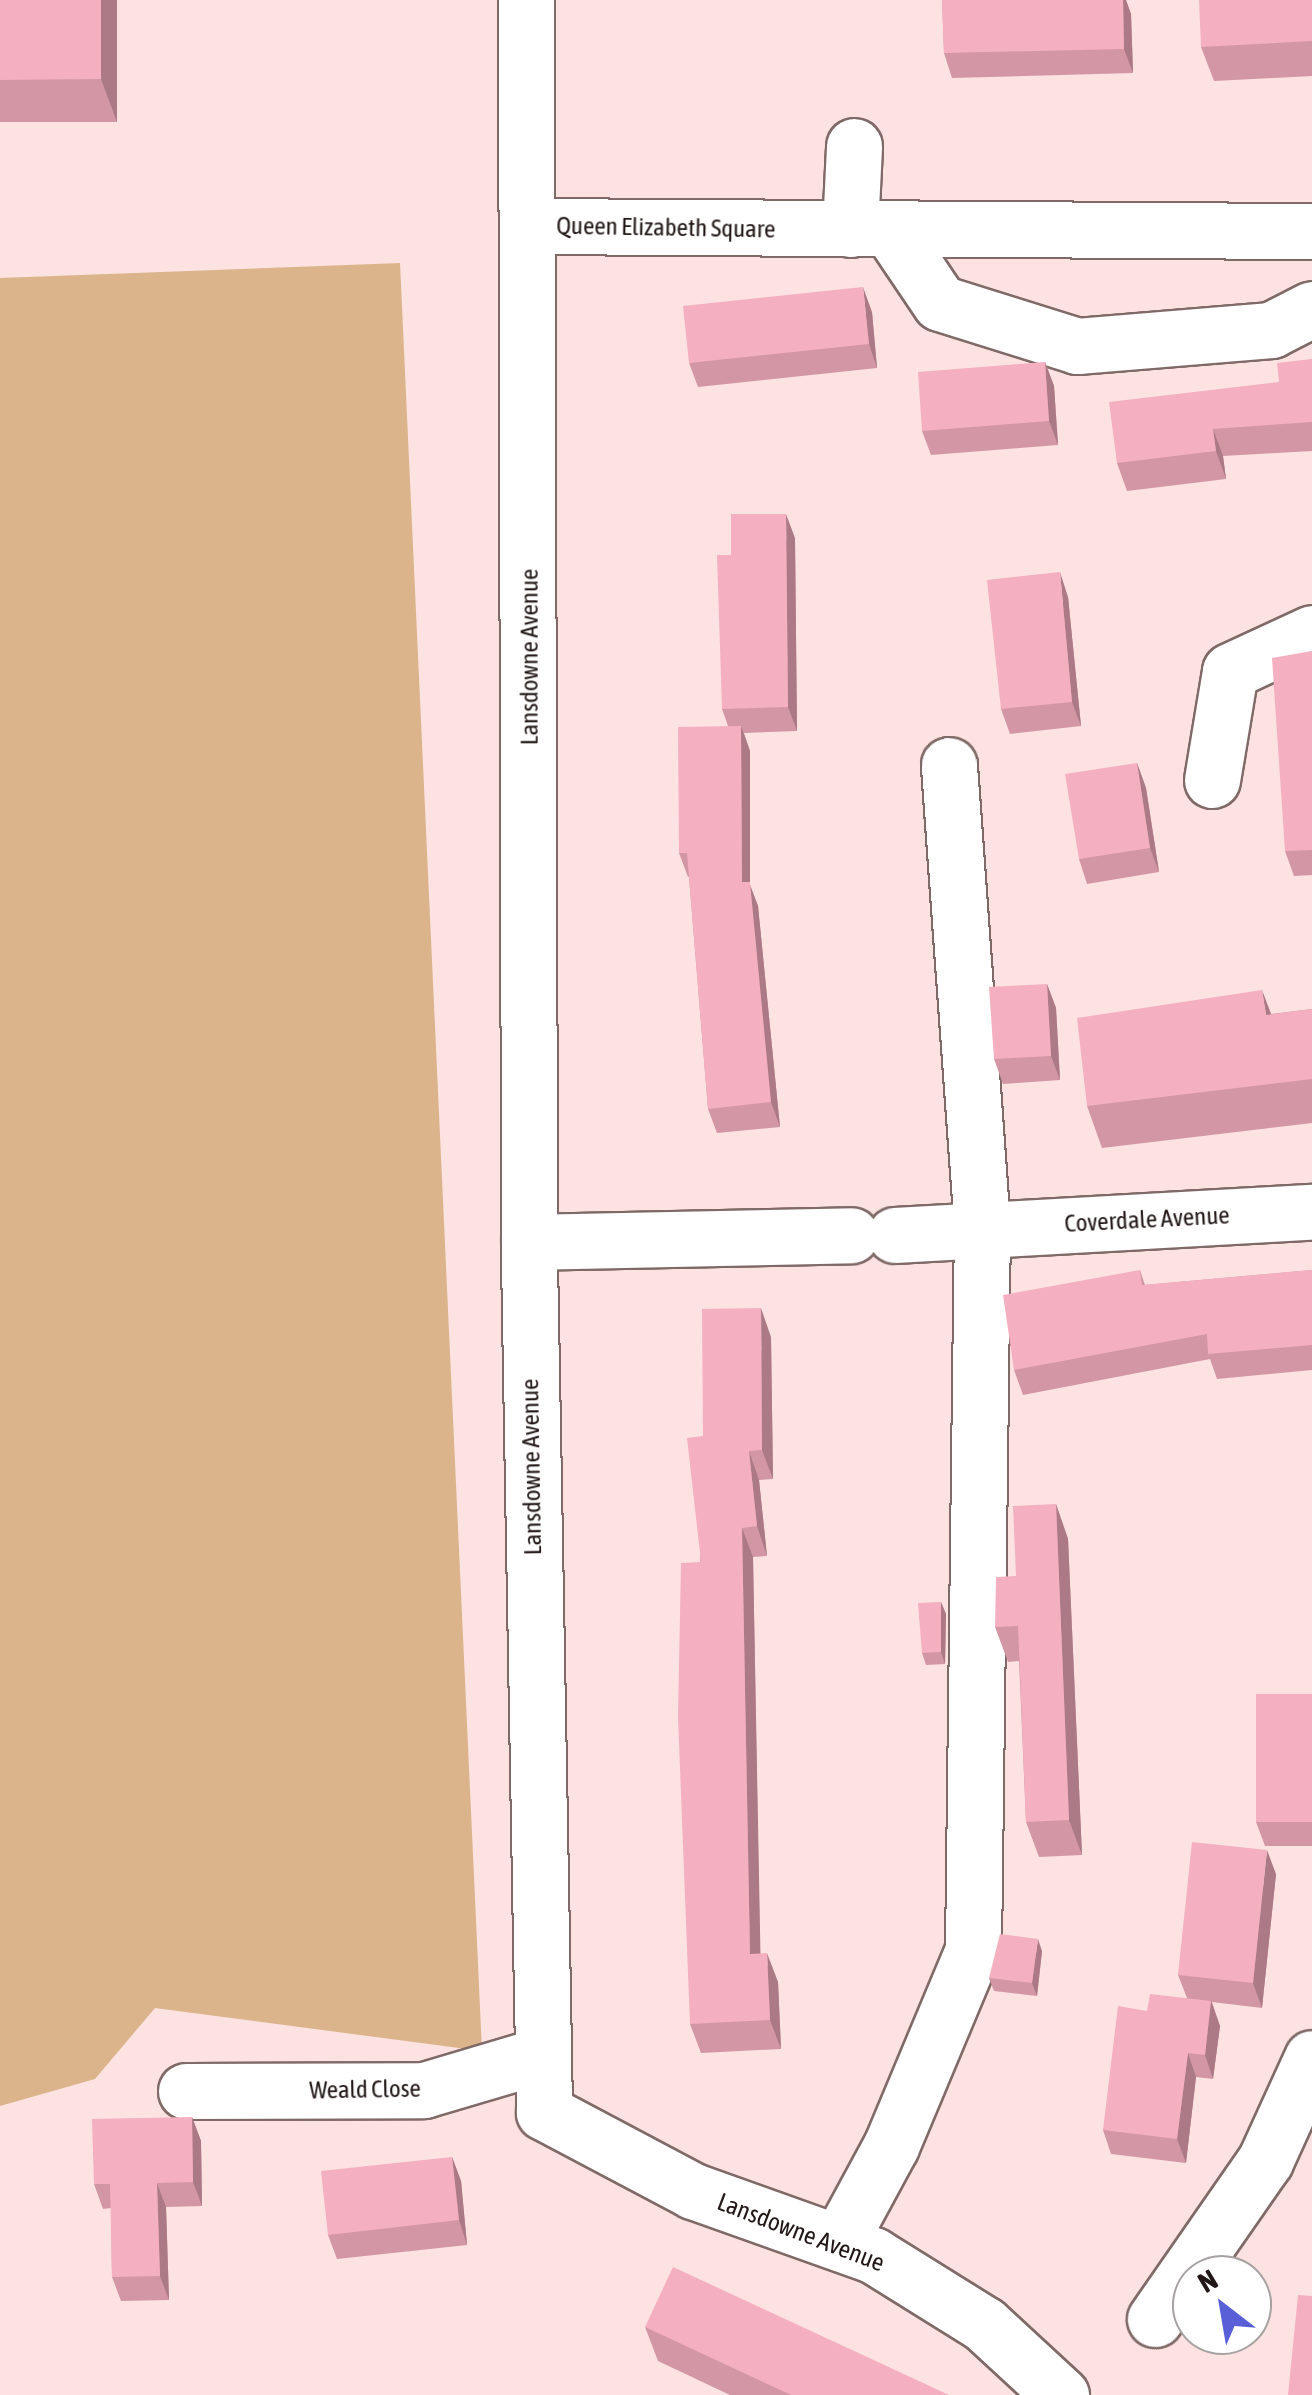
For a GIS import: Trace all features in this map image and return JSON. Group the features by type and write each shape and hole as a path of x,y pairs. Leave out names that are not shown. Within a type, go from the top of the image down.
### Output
{"street":[{"name":"Queen Elizabeth Square","path":"526,0 528,226 1312,231"},
{"path":"854,146 870,229 940,303 1077,346 1270,330 1312,308"},
{"name":"Lansdowne Avenue","path":"528,226 529,1242 539,2056 544,2112 693,2191 839,2242 984,2324 1061,2395"},
{"path":"1212,780 1230,671 1312,634"},
{"path":"839,2242 891,2146 973,1950 982,1227 948,765"},
{"name":"Coverdale Avenue","path":"529,1242 873,1235 1312,1212"},
{"name":"Weald Close","path":"186,2092 424,2090 539,2056"},
{"path":"1156,2319 1265,2162 1312,2058"}],"shaded area":[{"path":"400,263 482,2051 155,2008 95,2079 0,2106 0,278"}],"building":[{"path":"0,0 101,0 101,79 0,80"},
{"path":"942,0 1123,0 1124,49 944,53"},
{"path":"1199,0 1312,0 1312,41 1201,47"},
{"path":"863,287 869,344 689,363 683,306"},
{"path":"1312,359 1312,422 1213,429 1216,451 1117,463 1109,402 1279,382 1277,363"},
{"path":"1045,362 1049,421 922,431 918,372"},
{"path":"731,514 786,514 788,707 722,709 717,555 731,555"},
{"path":"1060,572 1072,702 1001,709 987,580"},
{"path":"1312,651 1312,850 1285,851 1272,658"},
{"path":"741,726 742,882 750,882 771,1102 708,1109 687,853 679,853 678,727"},
{"path":"1137,763 1150,848 1079,859 1065,774"},
{"path":"1047,984 1051,1056 994,1059 989,987"},
{"path":"1262,990 1266,1015 1312,1009 1312,1079 1087,1106 1077,1018"},
{"path":"1140,1270 1142,1285 1312,1270 1312,1345 1208,1354 1207,1334 1014,1370 1003,1295"},
{"path":"761,1308 762,1450 749,1451 757,1526 742,1528 750,1954 767,1953 770,2020 690,2024 678,1717 681,1563 701,1562 687,1438 703,1436 702,1309"},
{"path":"1056,1504 1069,1820 1026,1822 1018,1626 995,1627 996,1577 1016,1576 1013,1506"},
{"path":"941,1602 941,1652 922,1653 918,1603"},
{"path":"1256,1694 1312,1694 1312,1822 1256,1822"},
{"path":"1192,1842 1267,1850 1253,1983 1178,1975"},
{"path":"1000,1934 1038,1939 1032,1983 989,1978"},
{"path":"1150,1994 1211,2001 1205,2055 1188,2053 1177,2139 1103,2130 1118,2006 1147,2011"},
{"path":"192,2117 193,2182 157,2183 160,2276 112,2277 110,2184 94,2184 92,2119"},
{"path":"452,2157 459,2220 328,2235 321,2171"},
{"path":"673,2267 949,2395 791,2395 645,2327"},
{"path":"1298,2295 1312,2296 1312,2395 1288,2395"}]}
